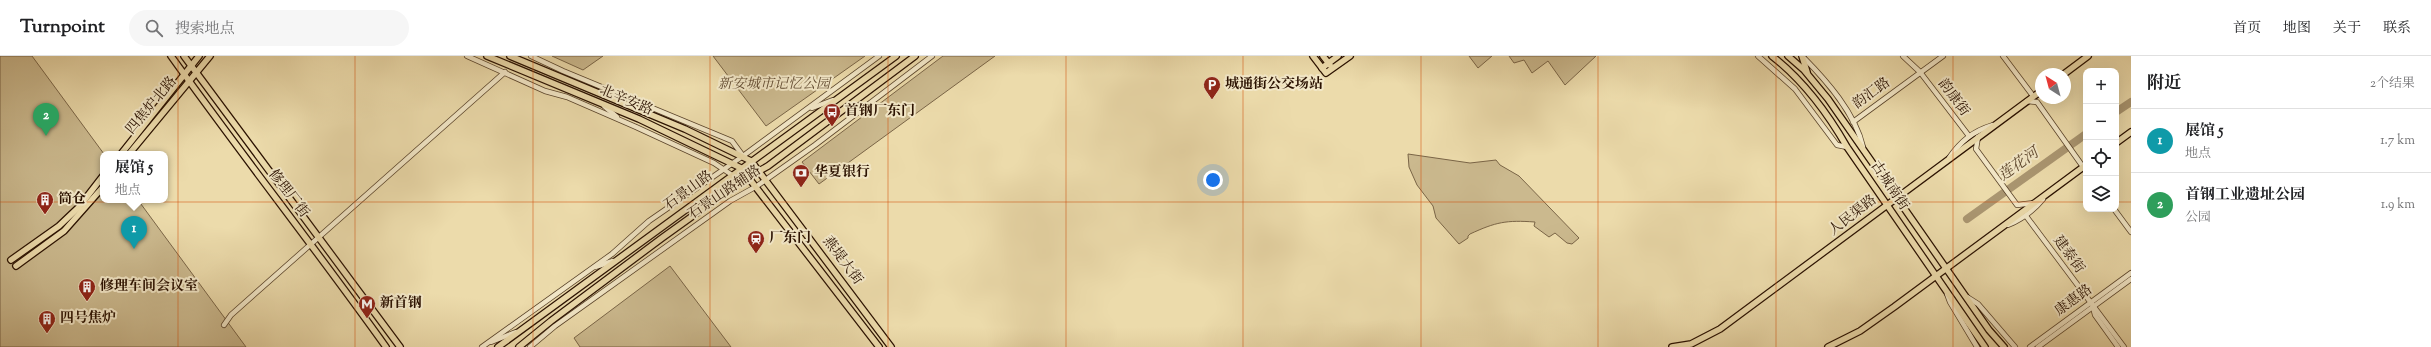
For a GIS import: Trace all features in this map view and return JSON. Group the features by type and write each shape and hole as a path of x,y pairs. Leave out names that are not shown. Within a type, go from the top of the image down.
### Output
{"main road":[{"name":"修理厂街","path":"171,56 236,148 311,243 386,347"},
{"name":"修理厂街","path":"184,56 360,291 400,347"},
{"name":"四焦炉北路","path":"123,151 199,56"},
{"name":"四焦炉北路","path":"131,151 210,56"},
{"name":"北辛安路","path":"487,56 602,103 732,162 742,168 749,177"},
{"name":"北辛安路","path":"510,56 744,156 751,161 759,171"},
{"name":"石景山路","path":"498,347 622,258 732,175 896,56"},
{"name":"石景山路","path":"519,347 551,321 915,56"},
{"path":"1313,56 1326,73 1350,56"},
{"path":"1323,56 1332,69"},
{"path":"1322,68 1338,56"},
{"name":"古城南街","path":"1772,56 1788,68 1812,95 1979,336 1985,347"},
{"name":"古城南街","path":"1788,56 1807,74 1828,99 1964,295 1989,330 2004,347"},
{"path":"1802,56 1807,74"},
{"path":"2071,69 2088,56"},
{"name":"人民渠路","path":"1672,347 1691,344 1720,329 2033,96"},
{"path":"2119,141 2131,132"},
{"path":"1828,347 1860,330 2000,227 2083,169"},
{"name":"燕堤大街","path":"759,171 891,347"},
{"name":"燕堤大街","path":"749,177 879,347"},
{"path":"11,260 59,226 79,207 100,180"},
{"path":"16,266 64,231 100,190"}],"street":[{"path":"467,56 620,120 723,168 732,175"},
{"path":"531,56 563,71 732,141 744,156"},
{"name":"石景山路辅路","path":"482,347 593,268 649,221 723,168 744,156 879,56"},
{"name":"石景山路辅路","path":"530,347 555,326 718,210 757,186 840,126 864,105 932,56"},
{"path":"1758,56 1795,89 1837,145 1847,147"},
{"path":"1802,56 1832,90 1853,122 1860,134 1863,151"},
{"name":"韵康街","path":"1903,56 1920,72 1968,136"},
{"name":"韵汇路","path":"1853,122 1943,56"},
{"path":"2003,56 2033,96"},
{"path":"563,71 573,83"},
{"path":"224,325 231,315 318,236 505,72"},
{"path":"806,110 839,98"},
{"path":"2027,101 2037,102 2083,165"},
{"path":"602,103 620,120"},
{"path":"1949,158 1961,142 1968,136 1978,130 1994,125"},
{"path":"1978,136 1976,149 2018,205 2034,203"},
{"path":"2000,227 2026,216 2034,210 2045,195"},
{"path":"2116,212 2131,232"},
{"name":"建泰街","path":"2026,216 2091,305 2124,347"},
{"path":"593,268 622,258"},
{"name":"康惠路","path":"2038,347 2131,273"},
{"name":"康惠路","path":"2030,347 2131,279"},
{"path":"1946,288 1950,302 1977,347"},
{"path":"1964,295 1978,304 2015,347"},
{"name":"建泰街","path":"2091,305 2094,315 2118,347"},
{"path":"482,347 520,331"}],"green space":[{"path":"0,56 32,56 102,151 100,151 100,203 140,203 246,347 0,347"},
{"path":"552,56 603,56 583,70"},
{"name":"新安城市记忆公园","path":"713,56 865,56 766,126"},
{"path":"943,56 995,56 819,184 802,162"},
{"path":"1469,56 1492,56 1478,68"},
{"path":"1509,56 1596,56 1565,85 1548,61 1532,73 1524,60 1514,63"},
{"path":"1408,154 1470,163 1496,160 1500,165 1519,176 1579,238 1572,244 1567,243 1555,233 1549,237 1534,226 1535,222 1516,221 1494,224 1470,234 1468,238 1459,244 1436,218 1433,206 1417,185 1409,167"},
{"path":"670,266 731,347 580,347 574,338"}],"waterway":[{"name":"莲花河","path":"2119,110 2131,102"},
{"name":"莲花河","path":"1967,219 2083,136"}],"place":[{"name":"城通街公交场站","path":"1212,100"},
{"name":"首钢厂东门","path":"832,127"},
{"name":"首钢工业遗址公园","path":"46,136"},
{"name":"华夏银行","path":"801,188"},
{"name":"筒仓","path":"45,215"},
{"name":"展馆 5","path":"134,249"},
{"name":"厂东门","path":"756,254"},
{"name":"修理车间会议室","path":"87,302"},
{"name":"新首钢","path":"367,319"},
{"name":"四号焦炉","path":"47,334"}]}
